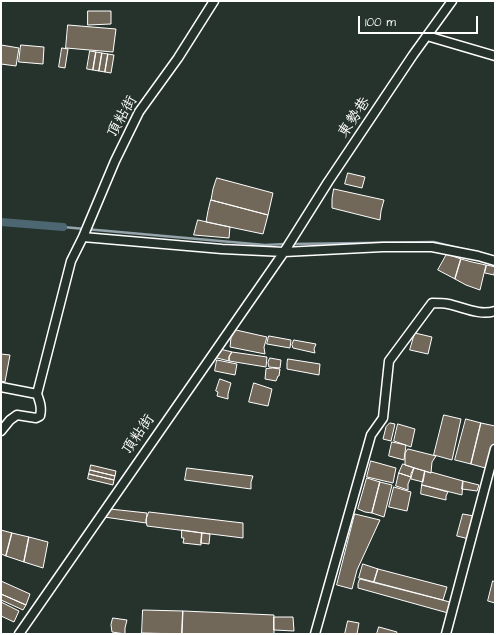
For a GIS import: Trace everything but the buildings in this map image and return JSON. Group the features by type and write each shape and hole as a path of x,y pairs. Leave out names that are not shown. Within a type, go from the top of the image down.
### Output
{"street":[{"name":"頂粘街","path":"1,431 10,420 17,415 36,418 40,416 41,407 37,394 72,261 115,161 139,112 178,58 214,1"},
{"name":"東勢巷","path":"284,252 333,176 452,1"},
{"path":"427,36 495,56"},
{"path":"83,237 284,252 383,247 432,247 495,261"},
{"name":"頂粘街","path":"19,634 284,252"},
{"path":"315,634 371,435 383,418 389,361 432,303 447,303 476,312 495,311"},
{"path":"1,387 37,394"},
{"path":"446,634 495,449"}],"waterway":[{"path":"1,222 63,227"},
{"path":"63,227 265,245 286,244"},
{"path":"291,244 434,242 458,248"}]}
